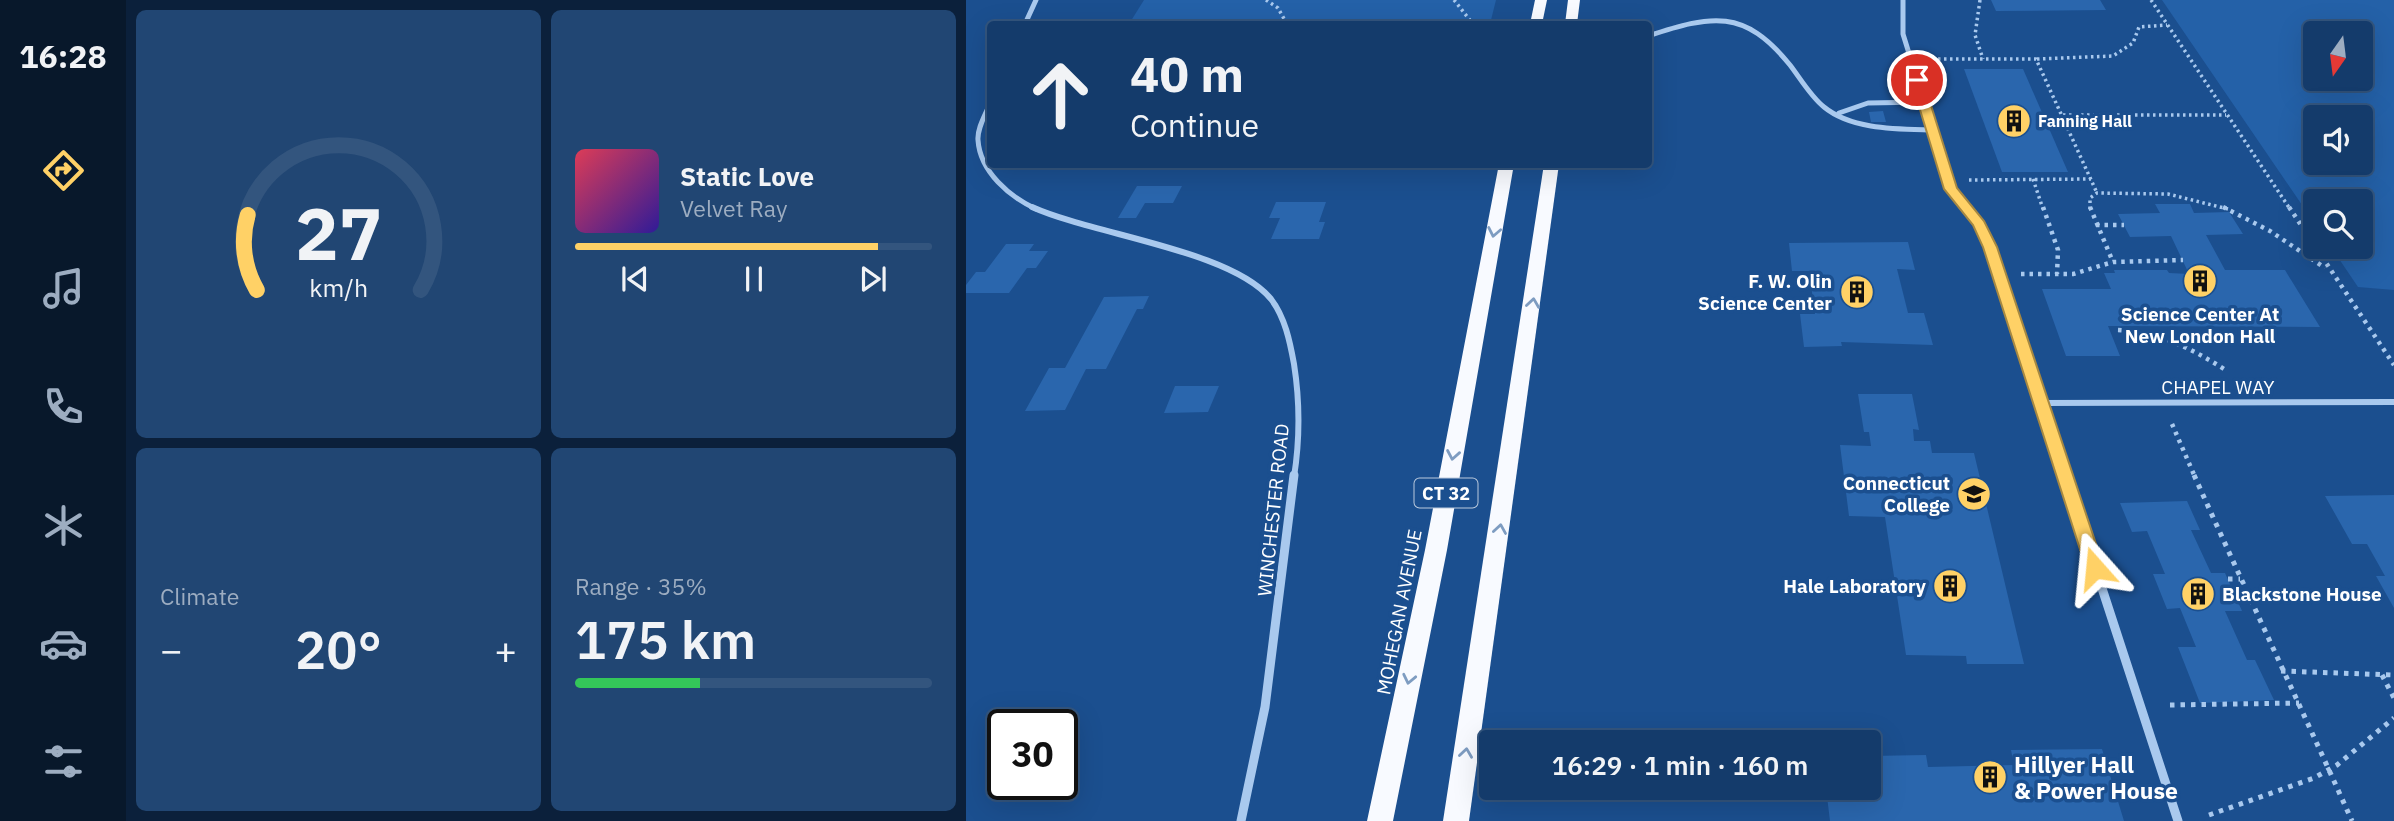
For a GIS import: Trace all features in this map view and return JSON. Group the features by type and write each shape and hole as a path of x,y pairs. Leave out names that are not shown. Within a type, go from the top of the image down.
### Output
{"highway":[{"path":"1537,21 1541,0"},
{"path":"1571,21 1574,0"},
{"name":"MOHEGAN AVENUE","path":"1380,821 1436,550 1506,168"},
{"name":"CT 32","path":"1456,821 1551,168"}],"street":[{"path":"1026,21 1036,0"},
{"path":"1903,0 1902,31 1951,189 1979,224 1990,247 2178,821"},
{"path":"1652,35 1695,21 1720,20 1747,26 1773,44 1821,106 1871,128 1932,130"},
{"path":"1839,113 1868,103 1924,103"},
{"name":"WINCHESTER ROAD","path":"987,112 977,141 988,173 1022,205 1232,269 1269,297 1290,341 1299,420 1276,646 1259,756 1241,821"},
{"name":"CHAPEL WAY","path":"2041,403 2394,402"}],"path":[{"path":"1266,0 1278,8 1285,21"},
{"path":"1454,0 1471,21"},
{"path":"1980,0 1975,35 1983,59"},
{"path":"2151,0 2328,270 2394,365"},
{"path":"1927,59 2036,60 2113,56 2133,43 2139,27 2167,25"},
{"path":"2036,60 2097,193"},
{"path":"2063,115 2227,115"},
{"path":"2033,179 2058,250 2057,274"},
{"path":"1967,180 2091,179"},
{"path":"2113,262 2089,205 2090,198 2097,193 2168,194 2234,212 2272,230 2328,270"},
{"path":"2096,225 2124,225"},
{"path":"2021,274 2073,274 2113,262 2183,260"},
{"path":"2118,330 2131,330 2170,340 2224,369"},
{"path":"2170,420 2281,671 2299,703 2352,821"},
{"path":"2228,579 2240,579"},
{"path":"2281,671 2394,675"},
{"path":"2382,675 2394,698"},
{"path":"2170,705 2299,703"},
{"path":"2209,815 2329,770 2394,718"}],"shaded area":[{"path":"1144,0 1496,0 1491,21 1131,21"},
{"path":"2162,0 2394,0 2394,290 2358,287 2339,259 2373,259 2373,189 2303,189 2303,206"}],"building":[{"path":"1991,0 2100,0 2106,10 1996,11"},
{"name":"Fanning Hall","path":"1964,69 2023,69 2068,172 2002,172"},
{"path":"1883,111 1886,122 1871,122 1869,112"},
{"path":"1137,186 1182,186 1173,203 1145,203 1136,218 1118,218"},
{"path":"1276,202 1326,202 1319,222 1325,222 1319,239 1271,239 1280,218 1269,218"},
{"name":"Science Center At New London Hall","path":"2155,204 2190,204 2194,213 2229,212 2243,234 2206,235 2225,270 2285,270 2320,327 2108,326 2120,356 2066,356 2042,289 2111,289 2104,273 2115,273 2114,270 2167,270 2169,273 2189,274 2171,236 2130,237 2118,214 2160,213"},
{"name":"F. W. Olin Science Center","path":"1908,242 1915,270 1897,269 1908,313 1924,313 1933,345 1841,342 1842,346 1804,347 1800,314 1815,314 1809,271 1792,271 1789,243"},
{"path":"1006,244 1034,244 1029,251 1048,251 1036,268 1027,268 1009,293 966,293 966,285 976,272 985,272"},
{"path":"1149,296 1143,309 1137,309 1106,369 1086,369 1065,410 1025,411 1049,368 1065,368 1104,297"},
{"path":"1175,386 1219,386 1208,412 1164,413"},
{"name":"Hale Laboratory","path":"1858,394 1912,394 1919,430 1913,429 1914,441 1930,441 1932,453 1974,453 2024,664 1967,664 1966,656 1906,655 1885,517 1849,516 1840,445 1871,446 1869,432 1864,432"},
{"path":"2394,495 2394,608 2376,576 2385,576 2367,544 2352,544 2325,496"},
{"name":"Blackstone House","path":"2187,501 2200,530 2191,530 2211,573 2225,573 2242,611 2225,611 2247,660 2255,660 2274,700 2200,703 2178,647 2196,647 2180,608 2167,609 2153,574 2165,574 2147,531 2132,532 2120,503"},
{"name":"Hillyer Hall & Power House","path":"2102,749 2124,821 1830,821 1827,800 1881,800 1881,756 1926,755 1928,767 2014,765 2011,750"}],"place":[{"name":"Fanning Hall","path":"2014,121"},
{"name":"Science Center At New London Hall","path":"2200,281"},
{"name":"F. W. Olin Science Center","path":"1857,292"},
{"name":"Connecticut College","path":"1974,494"},
{"name":"Hale Laboratory","path":"1950,586"},
{"name":"Blackstone House","path":"2198,594"},
{"name":"Hillyer Hall & Power House","path":"1990,777"}],"route":[{"path":"1917,80 1951,189 1979,224 1990,247 2095,568"}]}
